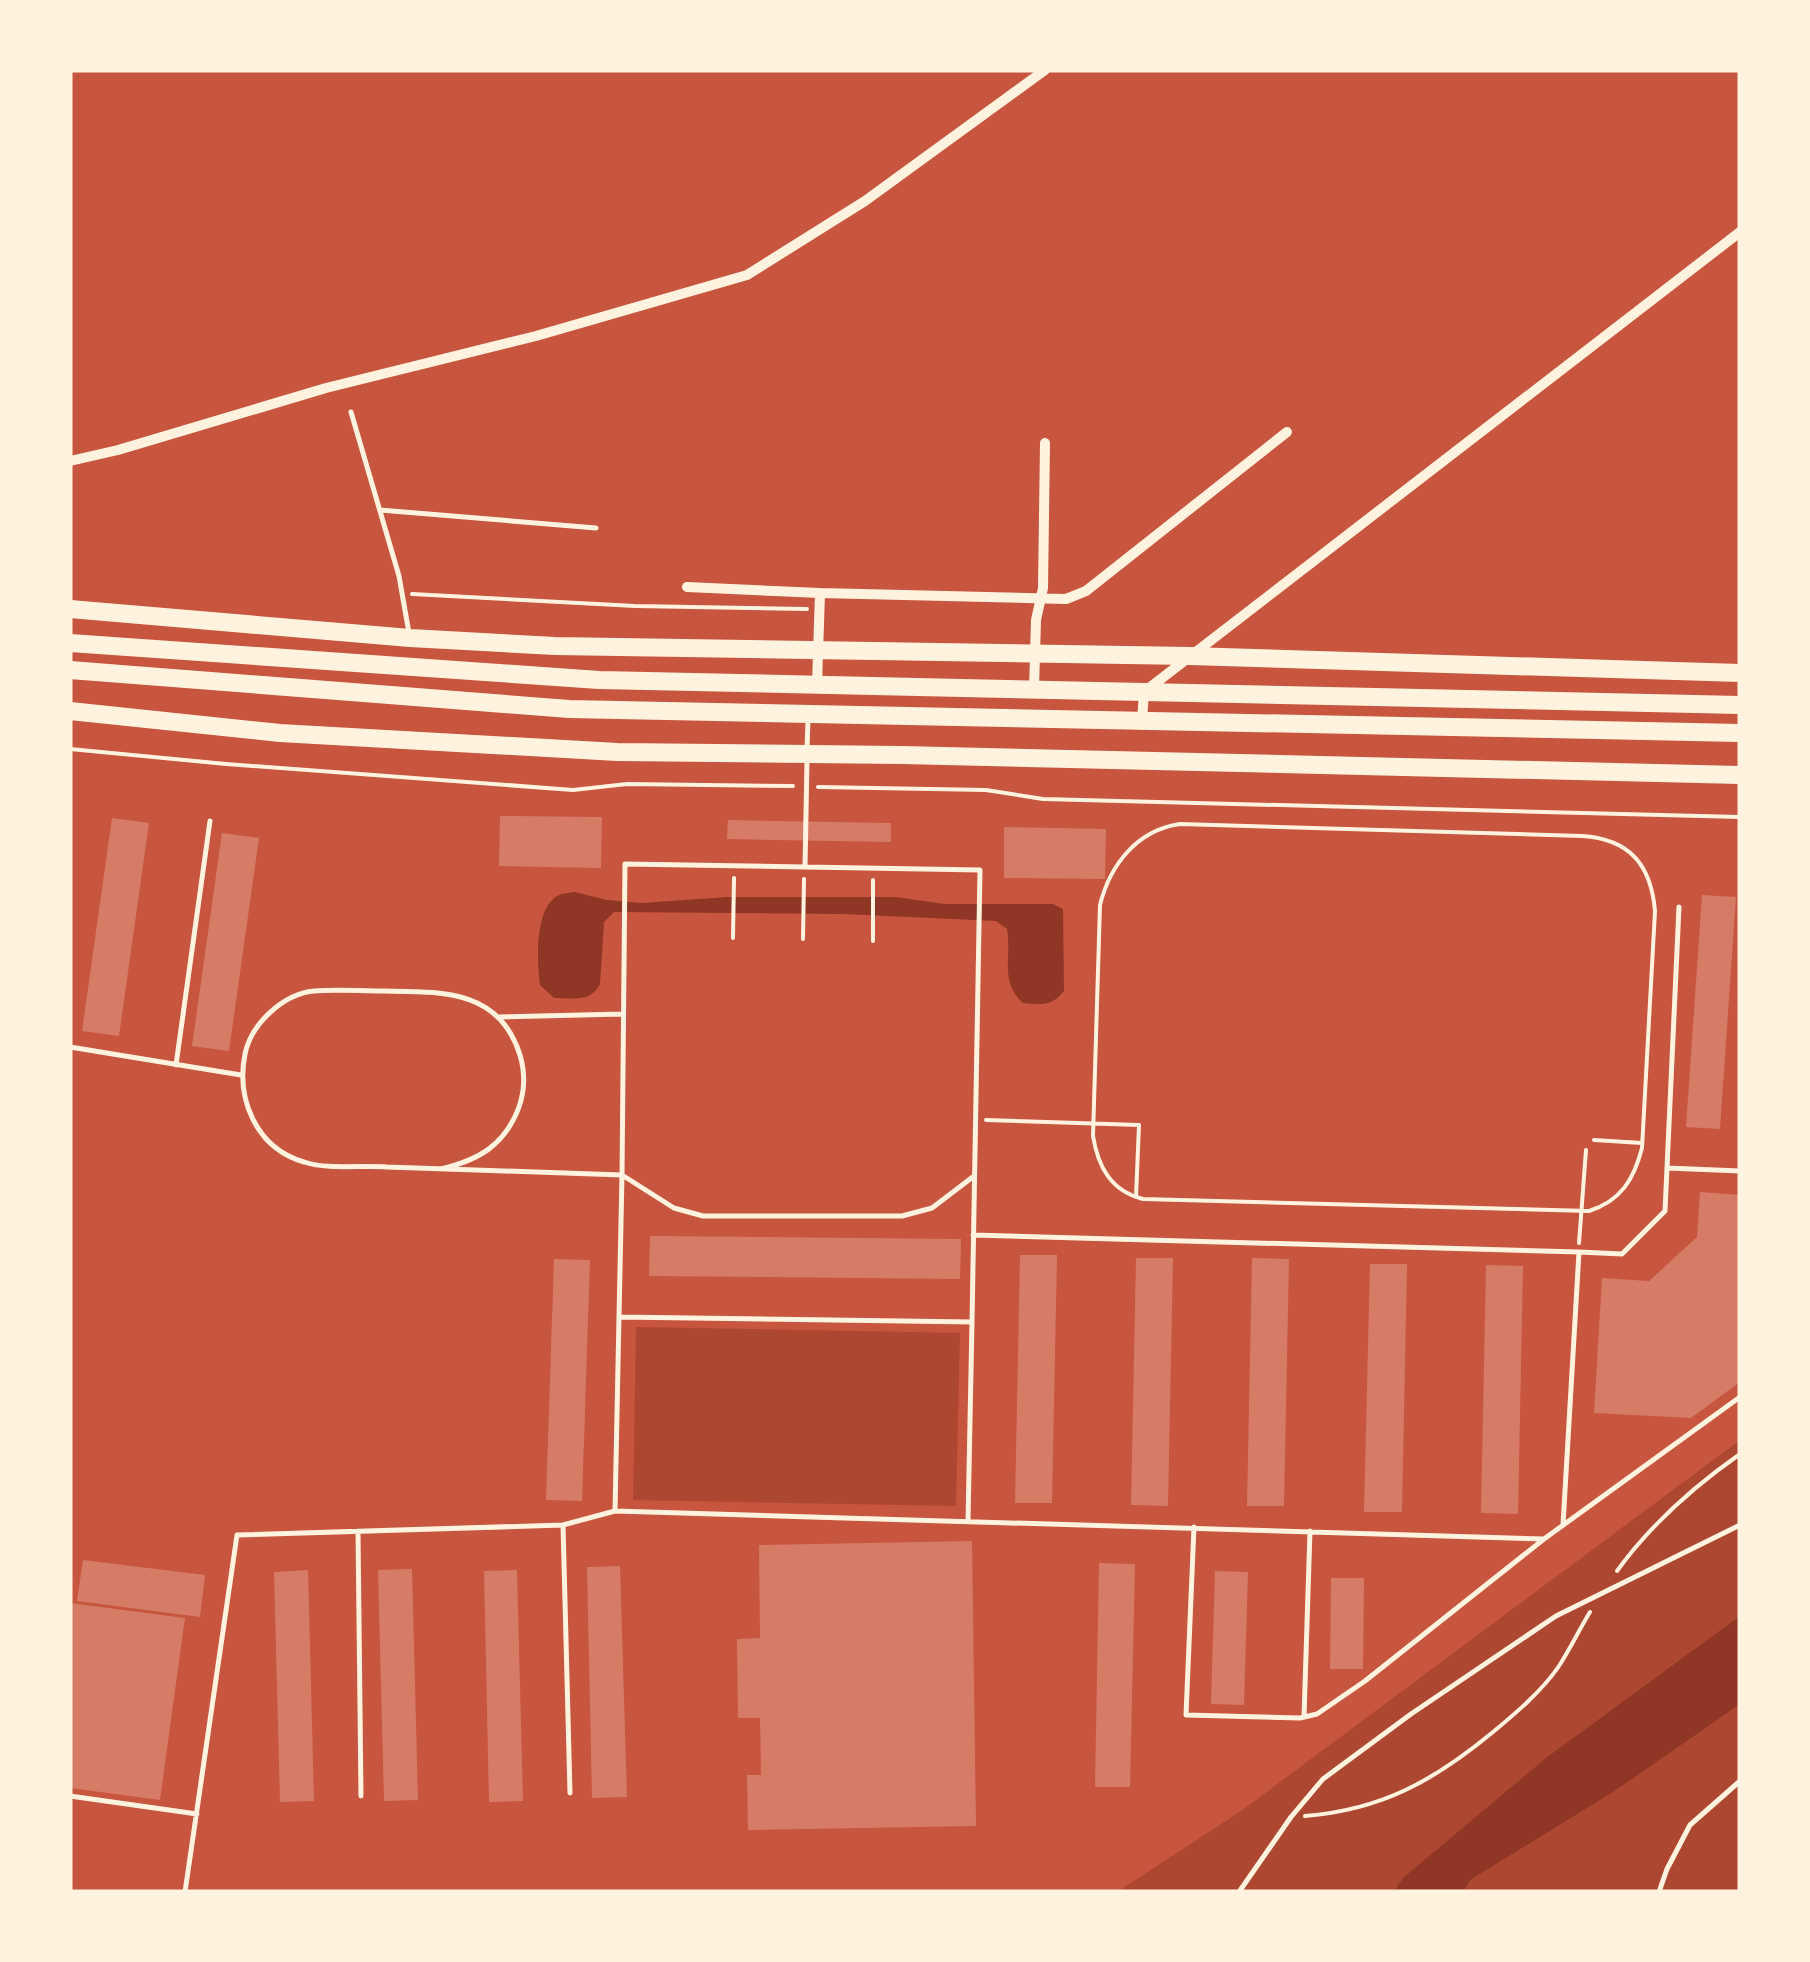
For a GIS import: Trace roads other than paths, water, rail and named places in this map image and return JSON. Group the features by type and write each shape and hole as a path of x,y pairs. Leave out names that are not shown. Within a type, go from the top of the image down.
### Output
{"main road":[{"path":"70,609 410,638 555,646 1189,656 1740,672"},
{"path":"70,643 599,680 1740,705"},
{"path":"70,670 569,709 1740,732"},
{"path":"70,711 280,732 617,752 1740,775"}],"street":[{"path":"70,461 747,275 865,201 1045,70"},
{"path":"1142,721 1144,692 1740,232"},
{"path":"687,588 1066,599 1086,591 1288,432"},
{"path":"1034,689 1045,443"},
{"path":"817,684 820,593"}],"lane":[{"path":"351,412 402,594 410,638 408,666"},
{"path":"380,510 596,528"},
{"path":"804,867 808,714"},
{"path":"176,1064 210,821"},
{"path":"615,1510 625,864 980,870 968,1521"},
{"path":"973,1235 1622,1254 1665,1211 1680,907"},
{"path":"441,1169 482,1155 513,1124 523,1097 524,1068 515,1040 498,1016 474,1000 446,992 310,991 284,1002 261,1021 247,1046 241,1075 245,1104 258,1130 279,1150 306,1163 441,1169 622,1175 674,1208 703,1216 902,1216 932,1208 974,1176"},
{"path":"498,1016 624,1014"},
{"path":"70,1047 241,1075"},
{"path":"1667,1168 1740,1171"},
{"path":"1563,1525 1578,1252"},
{"path":"619,1317 972,1322"},
{"path":"1194,1527 1186,1715 1317,1714 1365,1681 1544,1539 1740,1397"},
{"path":"185,1892 237,1535 563,1525 615,1510 1544,1539"},
{"path":"563,1525 570,1793"},
{"path":"1239,1892 1291,1817 1323,1779 1411,1714 1556,1616 1740,1525"},
{"path":"358,1531 361,1796"},
{"path":"1304,1717 1310,1532"},
{"path":"1659,1892 1690,1825 1740,1781"},
{"path":"70,1796 196,1814"}]}
